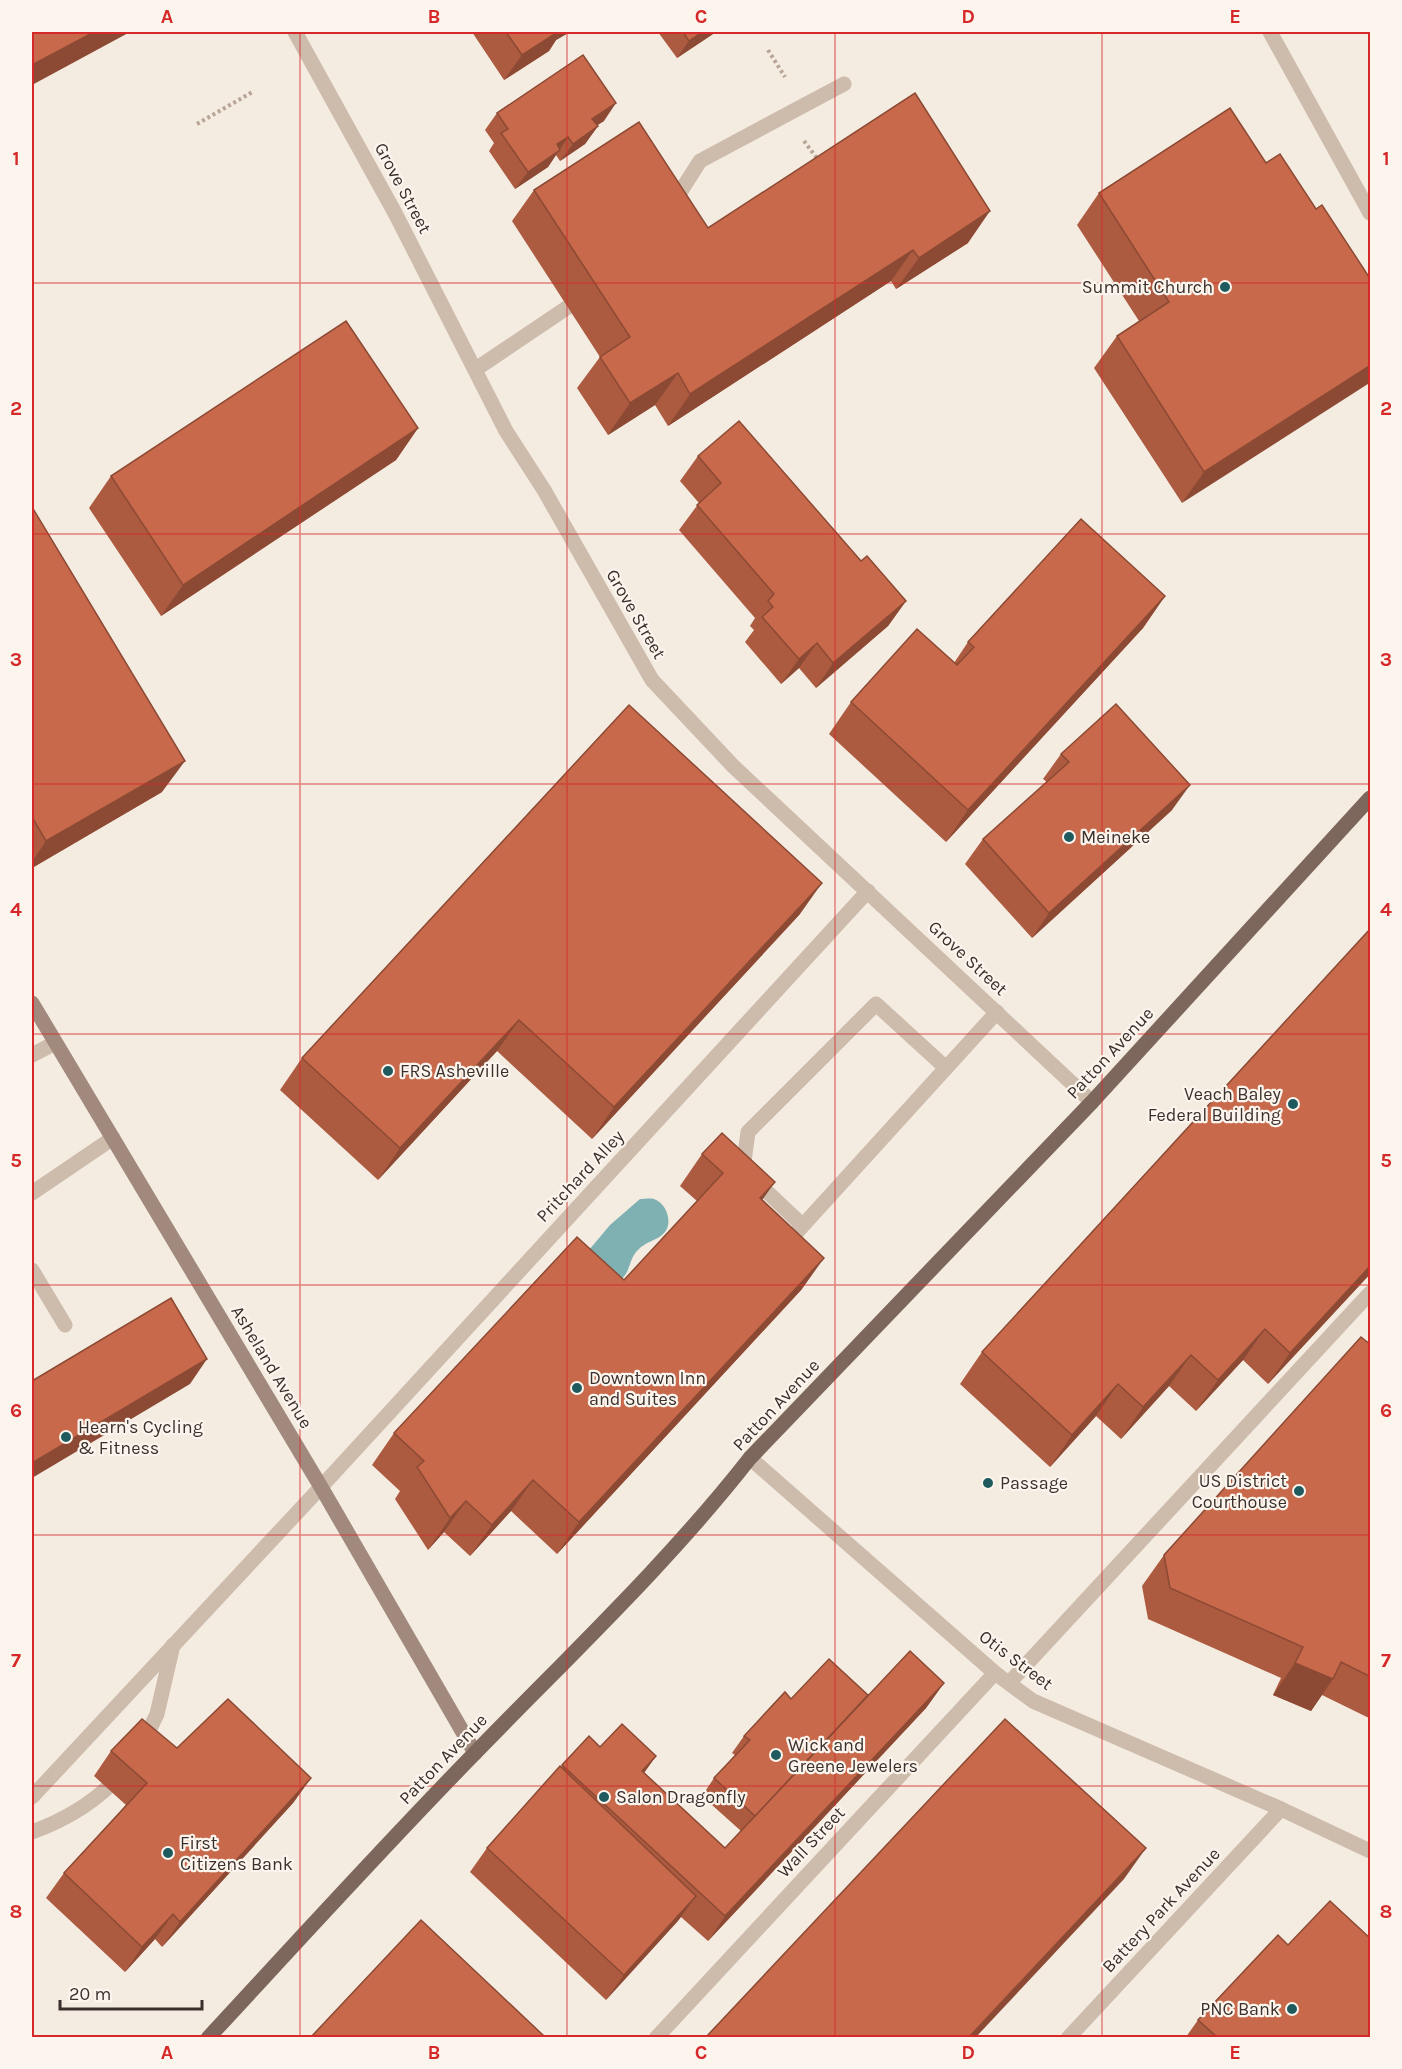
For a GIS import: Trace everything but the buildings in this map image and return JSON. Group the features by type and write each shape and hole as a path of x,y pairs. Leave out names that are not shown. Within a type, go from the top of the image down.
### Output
{"main road":[{"name":"Patton Avenue","path":"208,2037 475,1753 590,1637 719,1499 750,1458 1092,1102 1371,798"},
{"name":"Asheland Avenue","path":"32,1003 321,1487 475,1753"}],"street":[{"name":"Grove Street","path":"295,32 395,213 506,431 544,490 652,680 733,766 1092,1102"},
{"path":"1270,32 1371,213"},
{"path":"667,217 679,192 700,161 844,84"},
{"path":"476,369 568,307"},
{"name":"Pritchard Alley","path":"32,1797 321,1487 868,891"},
{"path":"802,1225 743,1169 748,1132 876,1004 946,1068"},
{"path":"788,1244 802,1225 997,1012"},
{"path":"32,1055 55,1043"},
{"path":"32,1193 112,1138"},
{"path":"32,1270 65,1325"},
{"path":"1010,1682 1371,1293"},
{"name":"Otis Street","path":"750,1458 995,1673 1033,1701 1281,1809 1371,1851"},
{"path":"32,1832 59,1822 108,1788 138,1754 157,1714 173,1645"},
{"name":"Wall Street","path":"656,2037 995,1673"},
{"name":"Battery Park Avenue","path":"1068,2037 1281,1809"}],"path":[{"path":"197,124 254,91"}],"water":[{"path":"640,1199 654,1199 663,1205 668,1216 668,1226 662,1235 638,1250 625,1275 618,1281 589,1250 610,1225"}],"place":[{"name":"Summit Church","path":"1225,287"},
{"name":"Meineke","path":"1069,837"},
{"name":"FRS Asheville","path":"388,1071"},
{"name":"Veach Baley Federal Building","path":"1293,1104"},
{"name":"Downtown Inn and Suites","path":"577,1388"},
{"name":"Hearn's Cycling & Fitness","path":"66,1437"},
{"name":"Passage","path":"988,1483"},
{"name":"US District Courthouse","path":"1299,1491"},
{"name":"Wick and Greene Jewelers","path":"776,1755"},
{"name":"Salon Dragonfly","path":"604,1797"},
{"name":"First Citizens Bank","path":"168,1853"},
{"name":"PNC Bank","path":"1292,2009"}]}
